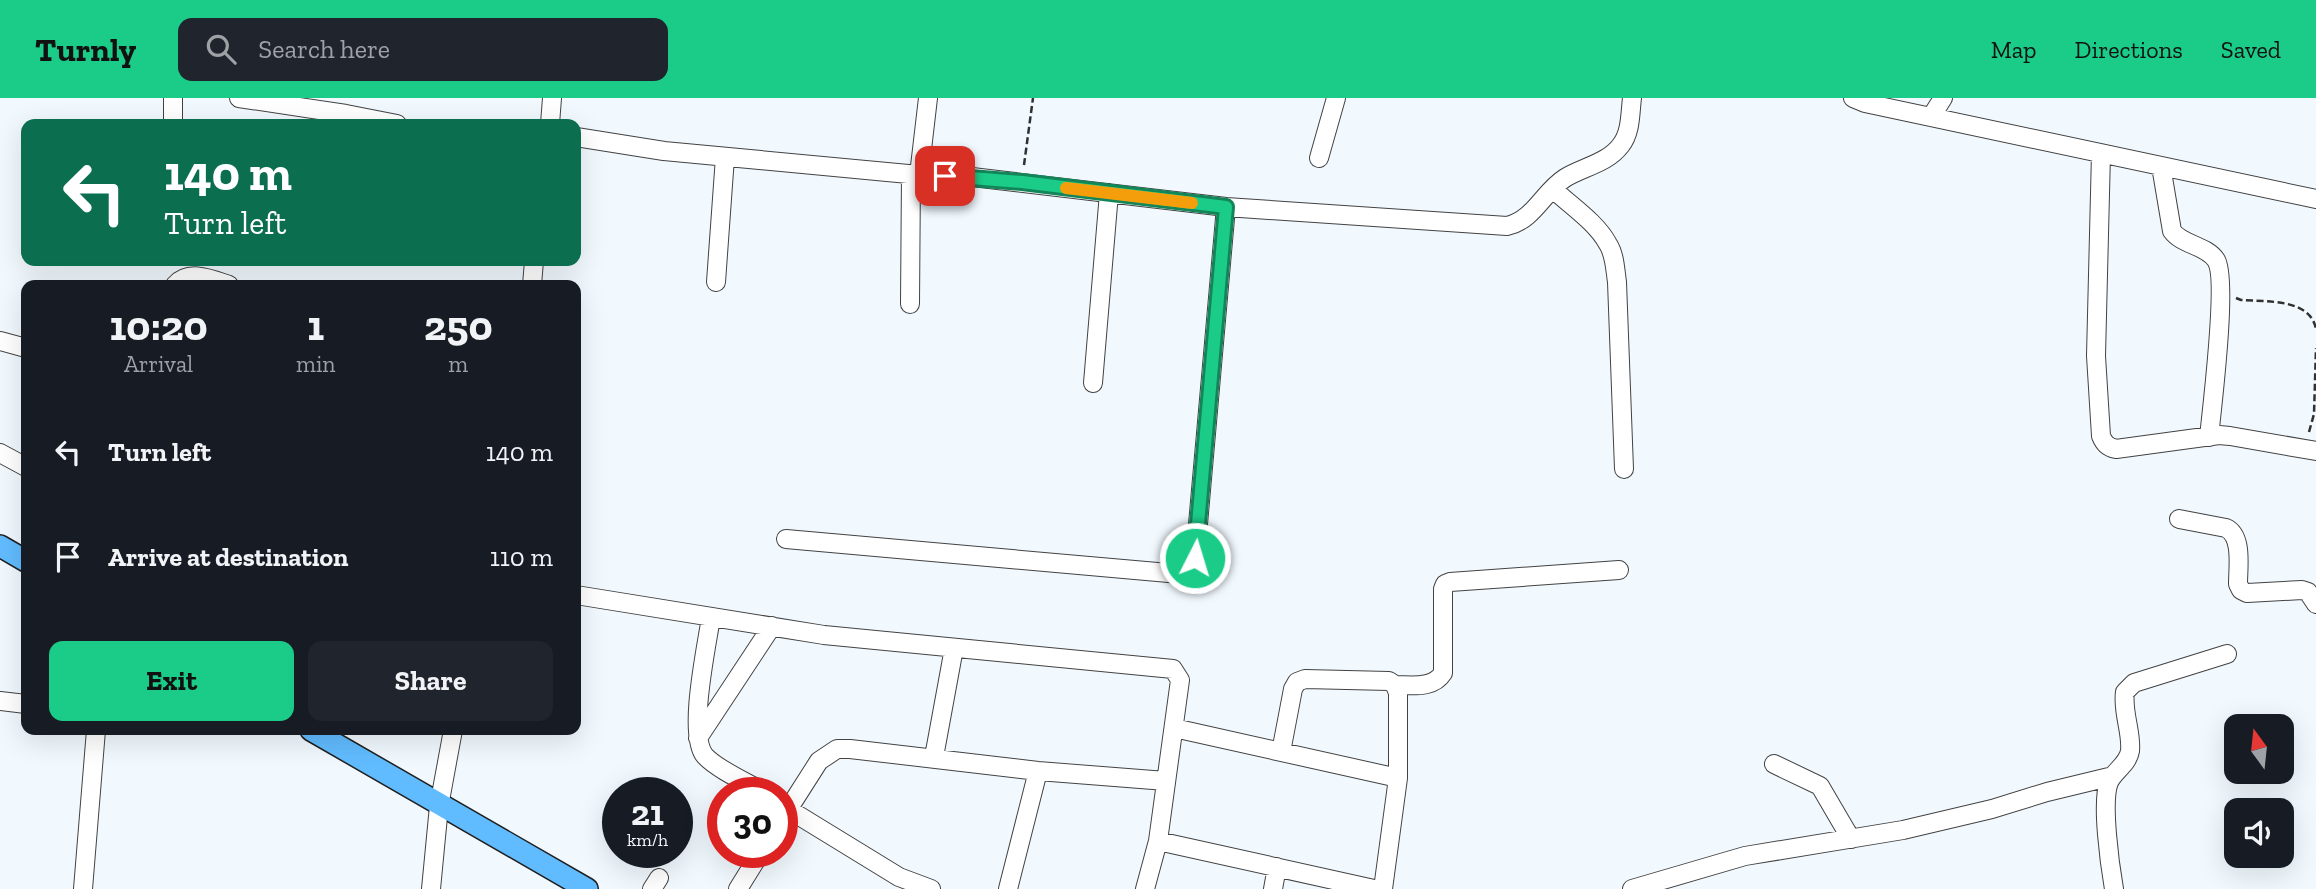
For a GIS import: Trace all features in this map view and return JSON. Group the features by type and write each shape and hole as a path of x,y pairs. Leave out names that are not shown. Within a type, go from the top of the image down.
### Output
{"main road":[{"path":"0,546 21,558"},
{"path":"319,735 587,889"}],"street":[{"path":"173,98 173,119"},
{"path":"239,98 369,119"},
{"path":"550,119 552,98"},
{"path":"910,304 915,174 928,98"},
{"path":"1319,158 1336,98"},
{"path":"581,137 647,149 1022,182 1226,207 1507,226 1527,217 1567,177 1616,152 1629,129 1632,98"},
{"path":"1853,98 1865,103 2316,199"},
{"path":"1931,117 1943,98"},
{"path":"288,119 289,105"},
{"path":"2101,153 2096,356 2101,436 2108,447 2116,449 2230,436 2308,450"},
{"path":"716,282 725,157"},
{"path":"2161,166 2172,231 2176,236 2211,254 2217,261 2220,276 2219,330 2209,437"},
{"path":"1553,189 1597,228 1609,245 1614,261 1624,469"},
{"path":"1093,383 1109,193"},
{"path":"786,539 1180,574 1190,568 1195,558 1226,207"},
{"path":"180,280 192,276 213,280"},
{"path":"0,341 21,347"},
{"path":"0,453 21,464"},
{"path":"2179,519 2226,527 2232,531 2236,538 2238,584 2241,590 2247,593 2302,590 2308,592 2316,604"},
{"path":"1281,752 1293,689 1297,682 1305,679 1389,681 1395,685 1431,684 1438,680 1443,673 1445,584 1619,570"},
{"path":"581,596 824,635 1173,669 1180,680 1174,728 1158,841 1145,889"},
{"path":"711,617 700,696 699,747 712,762 738,777"},
{"path":"698,738 772,626"},
{"path":"934,757 954,648"},
{"path":"2114,889 2109,859 2106,796 2113,776 2125,762 2130,750 2124,698 2128,687 2227,654"},
{"path":"1384,889 1398,778 1398,693 1395,685"},
{"path":"0,702 21,704"},
{"path":"1174,728 1398,778"},
{"path":"83,889 96,735"},
{"path":"431,889 439,806 452,735"},
{"path":"798,792 819,761 837,750 850,749 1038,771 1166,781"},
{"path":"1774,764 1820,786 1851,839"},
{"path":"1008,889 1038,771"},
{"path":"1632,889 1745,856 1903,830 2113,776"},
{"path":"798,816 899,877 931,889"},
{"path":"1158,841 1374,889"},
{"path":"1273,889 1277,867"},
{"path":"737,889 751,868"}],"path":[{"path":"1022,182 1033,98"},
{"path":"2220,276 2226,289 2241,300 2294,305 2307,311 2313,317 2316,329"},
{"path":"2308,450 2309,430 2314,414 2316,348"}],"slow traffic":[{"path":"1066,188 1192,203"}],"route":[{"path":"945,176 1022,182 1226,207 1195,558"}]}
